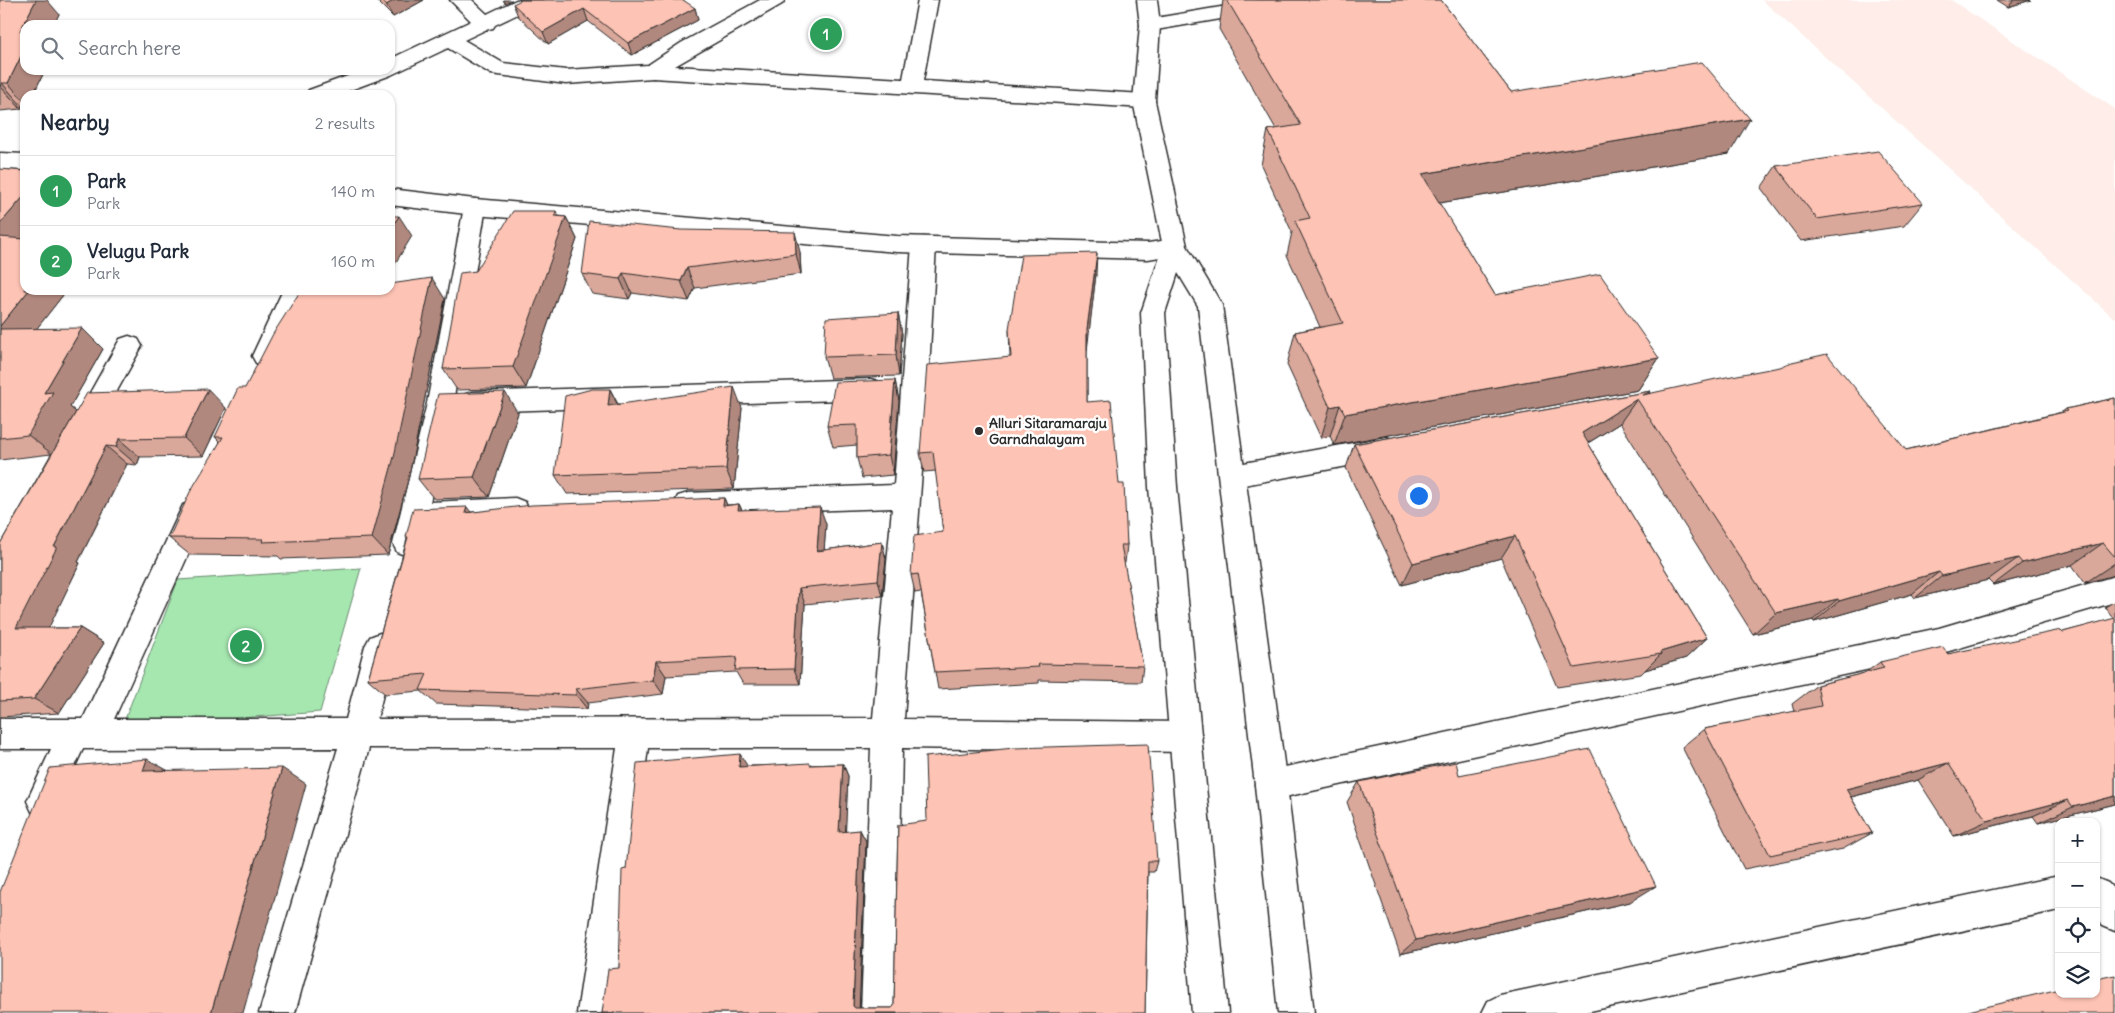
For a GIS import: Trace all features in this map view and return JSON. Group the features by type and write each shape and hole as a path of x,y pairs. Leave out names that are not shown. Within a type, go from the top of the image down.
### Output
{"street":[{"path":"460,0 486,24"},
{"path":"395,65 486,24 532,0"},
{"path":"653,71 688,48 775,0"},
{"path":"912,86 928,0"},
{"path":"1147,0 1150,25 1144,101 1175,247 1210,305 1271,785 1296,1013"},
{"path":"1150,25 1296,0"},
{"path":"450,40 498,70 566,77 653,71 1144,101"},
{"path":"330,90 370,75"},
{"path":"0,161 20,162"},
{"path":"395,198 475,207 896,244 1148,251 1175,247"},
{"path":"400,571 416,513 440,403 475,207"},
{"path":"878,1013 886,733 915,388 924,245"},
{"path":"1175,247 1153,313 1163,487 1210,1013"},
{"path":"254,381 293,295"},
{"path":"72,447 129,346"},
{"path":"440,403 915,388"},
{"path":"1233,476 1408,444"},
{"path":"33,823 83,734 204,490"},
{"path":"661,505 906,496"},
{"path":"416,513 543,509"},
{"path":"1271,785 1939,641 2115,589"},
{"path":"276,1013 358,734 388,619"},
{"path":"0,734 634,735 886,733 1186,737"},
{"path":"595,1013 634,735"},
{"path":"1500,1013 2055,895"},
{"path":"2100,898 2115,914"}],"shaded area":[{"path":"1762,0 1951,0 2115,109 2115,319"}],"green space":[{"path":"361,568 320,712 122,727 178,580"}],"building":[{"path":"0,0 36,0 26,20 20,20 20,58 8,83 2,83 0,86"},
{"path":"382,0 395,0 386,5"},
{"path":"521,0 683,0 695,8 628,43 584,9 543,32 513,4"},
{"path":"1227,0 1441,0 1511,92 1702,62 1750,119 1422,174 1495,295 1600,274 1659,358 1345,414 1340,405 1330,407 1295,332 1343,323 1295,221 1310,218 1268,130 1301,125"},
{"path":"1878,151 1923,203 1817,219 1776,166"},
{"path":"0,169 20,171 20,201 0,224"},
{"path":"513,211 556,211 555,216 566,217 513,367 443,369 460,273 476,271"},
{"path":"589,221 681,230 795,232 796,254 687,268 681,281 623,273 620,279 582,274"},
{"path":"0,237 20,239 20,295 25,295 0,326"},
{"path":"1097,253 1087,329 1087,402 1111,400 1119,484 1124,484 1127,545 1121,545 1143,666 1038,664 1039,667 935,672 918,574 911,575 914,536 943,532 933,452 920,453 927,365 1011,357 1009,329 1021,255"},
{"path":"432,278 394,457 372,538 262,542 263,539 169,538 190,492 223,437 215,437 238,388 245,388 273,334 298,295 395,295 395,283"},
{"path":"898,313 896,355 824,357 826,318"},
{"path":"82,328 44,393 53,392 28,435 0,438 0,329"},
{"path":"1827,354 1906,450 2115,398 2115,557 2103,543 2022,563 2018,558 1942,576 1939,572 1839,601 1838,599 1776,613 1637,399 1582,433 1707,638 1660,652 1661,654 1574,668 1515,536 1413,563 1354,444 1651,391 1643,395 1780,367 1792,362"},
{"path":"895,380 889,455 857,458 857,425 827,426 835,382"},
{"path":"734,387 726,469 555,475 565,396 592,389 610,389 608,406"},
{"path":"208,389 184,438 119,439 116,447 106,446 54,547 57,547 16,628 80,628 34,699 0,701 0,544 87,393"},
{"path":"505,392 474,477 418,479 438,394"},
{"path":"724,498 723,506 739,504 738,510 820,507 817,551 882,542 878,580 799,588 794,669 735,670 737,657 656,661 653,680 576,689 576,695 420,690 427,674 368,679 408,537 406,537 413,509 467,507 465,513 532,505"},
{"path":"2115,618 2115,796 2073,807 2068,800 1987,821 1948,763 1846,789 1872,833 1770,855 1704,729 1821,706 1817,685 1884,668 1880,662 1943,647 1948,654 2061,630 2063,632"},
{"path":"1148,744 1157,861 1148,861 1145,1013 602,1013 608,969 619,968 622,870 626,869 637,763 740,754 739,767 810,763 810,765 843,764 839,832 860,830 853,1006 855,1008 892,1008 894,1006 898,825 927,821 925,757 1014,748"},
{"path":"1590,749 1656,886 1416,940 1359,782 1456,762 1459,775"},
{"path":"147,759 143,771 282,768 211,1013 0,1013 0,892 50,768"},
{"path":"2115,975 2115,1013 1960,1013 2055,990 2055,998 2100,998 2100,978"}],"place":[{"name":"Park","path":"826,34"},
{"name":"Alluri Sitaramaraju Garndhalayam","path":"979,431"},
{"name":"Velugu Park","path":"246,646"}]}
